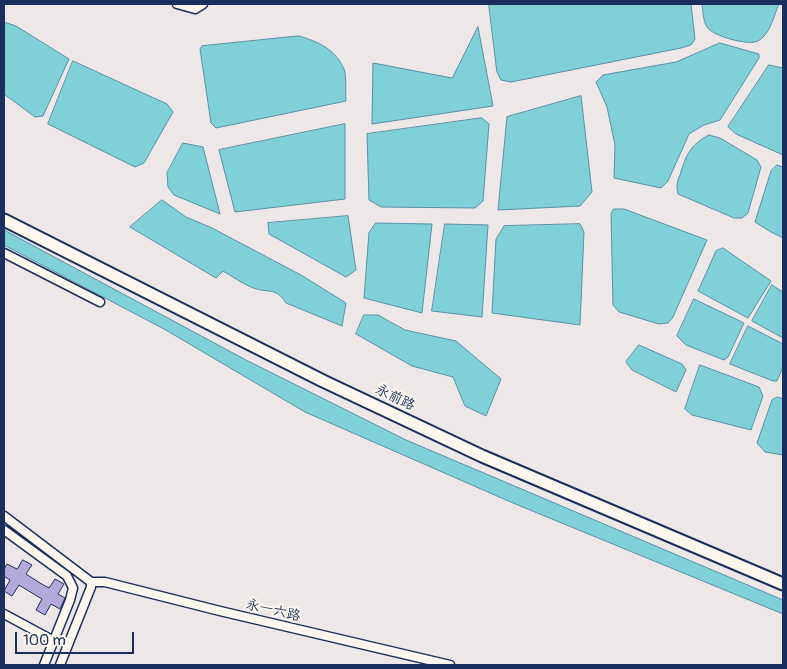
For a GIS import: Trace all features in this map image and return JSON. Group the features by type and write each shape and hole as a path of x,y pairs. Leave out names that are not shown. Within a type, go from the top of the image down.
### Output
{"street":[{"path":"177,4 195,9 203,4"},
{"name":"永前路","path":"4,220 323,381 465,448 783,584"},
{"path":"4,253 100,302"},
{"path":"4,516 91,582 60,665"},
{"path":"4,530 67,576 73,588 44,665"},
{"name":"永一六路","path":"91,582 105,582 450,665"},
{"path":"4,614 54,641"}],"water":[{"path":"489,4 691,4 695,39 691,45 681,48 511,82 501,80 497,72"},
{"path":"702,4 779,4 766,34 758,41 747,42 731,39 710,30 705,22"},
{"path":"4,22 16,26 69,59 43,116 35,117 4,94"},
{"path":"478,27 493,106 372,124 373,63 452,78"},
{"path":"299,36 326,47 336,56 345,73 346,101 216,128 211,123 200,49 202,46"},
{"path":"720,43 759,54 759,58 720,120 704,125 689,134 668,181 661,188 614,178 615,145 607,107 596,82 603,75 676,62"},
{"path":"73,61 167,104 173,112 144,163 135,167 48,124"},
{"path":"769,65 783,68 783,155 736,134 728,127"},
{"path":"581,96 592,192 580,206 498,210 507,117"},
{"path":"482,118 489,124 483,201 475,208 381,207 369,200 367,134"},
{"path":"345,124 345,199 235,212 219,150"},
{"path":"709,135 720,138 757,160 761,167 748,213 742,218 734,218 678,194 678,182 687,156 697,143"},
{"path":"183,143 203,147 220,214 174,195 168,187 167,173"},
{"path":"777,165 783,167 783,238 755,222 771,171"},
{"path":"162,200 186,217 212,228 301,275 346,303 342,326 286,303 274,292 256,289 247,285 223,271 216,278 130,227"},
{"path":"614,209 624,209 707,240 673,317 668,323 659,324 619,312 613,305 611,214"},
{"path":"348,216 356,270 346,277 269,234 268,223"},
{"path":"376,223 432,224 422,313 364,298 369,233"},
{"path":"445,224 488,225 482,317 432,311"},
{"path":"580,224 584,232 580,325 492,313 496,239 504,226"},
{"path":"4,230 246,360 406,440 783,600 783,614 513,503 305,412 164,329 4,245"},
{"path":"723,248 771,281 748,318 698,291 716,251"},
{"path":"772,285 783,292 783,338 752,321"},
{"path":"694,299 744,323 728,357 724,360 686,345 677,336"},
{"path":"364,315 378,315 405,330 456,341 501,379 486,416 465,406 453,377 412,366 356,334"},
{"path":"748,326 783,344 783,367 777,381 730,364"},
{"path":"639,345 682,364 686,370 676,392 632,370 626,362"},
{"path":"700,365 759,387 763,396 751,430 692,415 685,409"},
{"path":"778,397 783,399 783,455 765,452 757,443 772,400"}],"building":[{"path":"23,560 32,565 26,574 40,583 49,588 55,579 64,584 58,594 65,598 60,609 51,604 45,615 36,610 42,599 19,585 12,596 4,591 10,580 4,576 4,569 7,564 17,569"}]}
